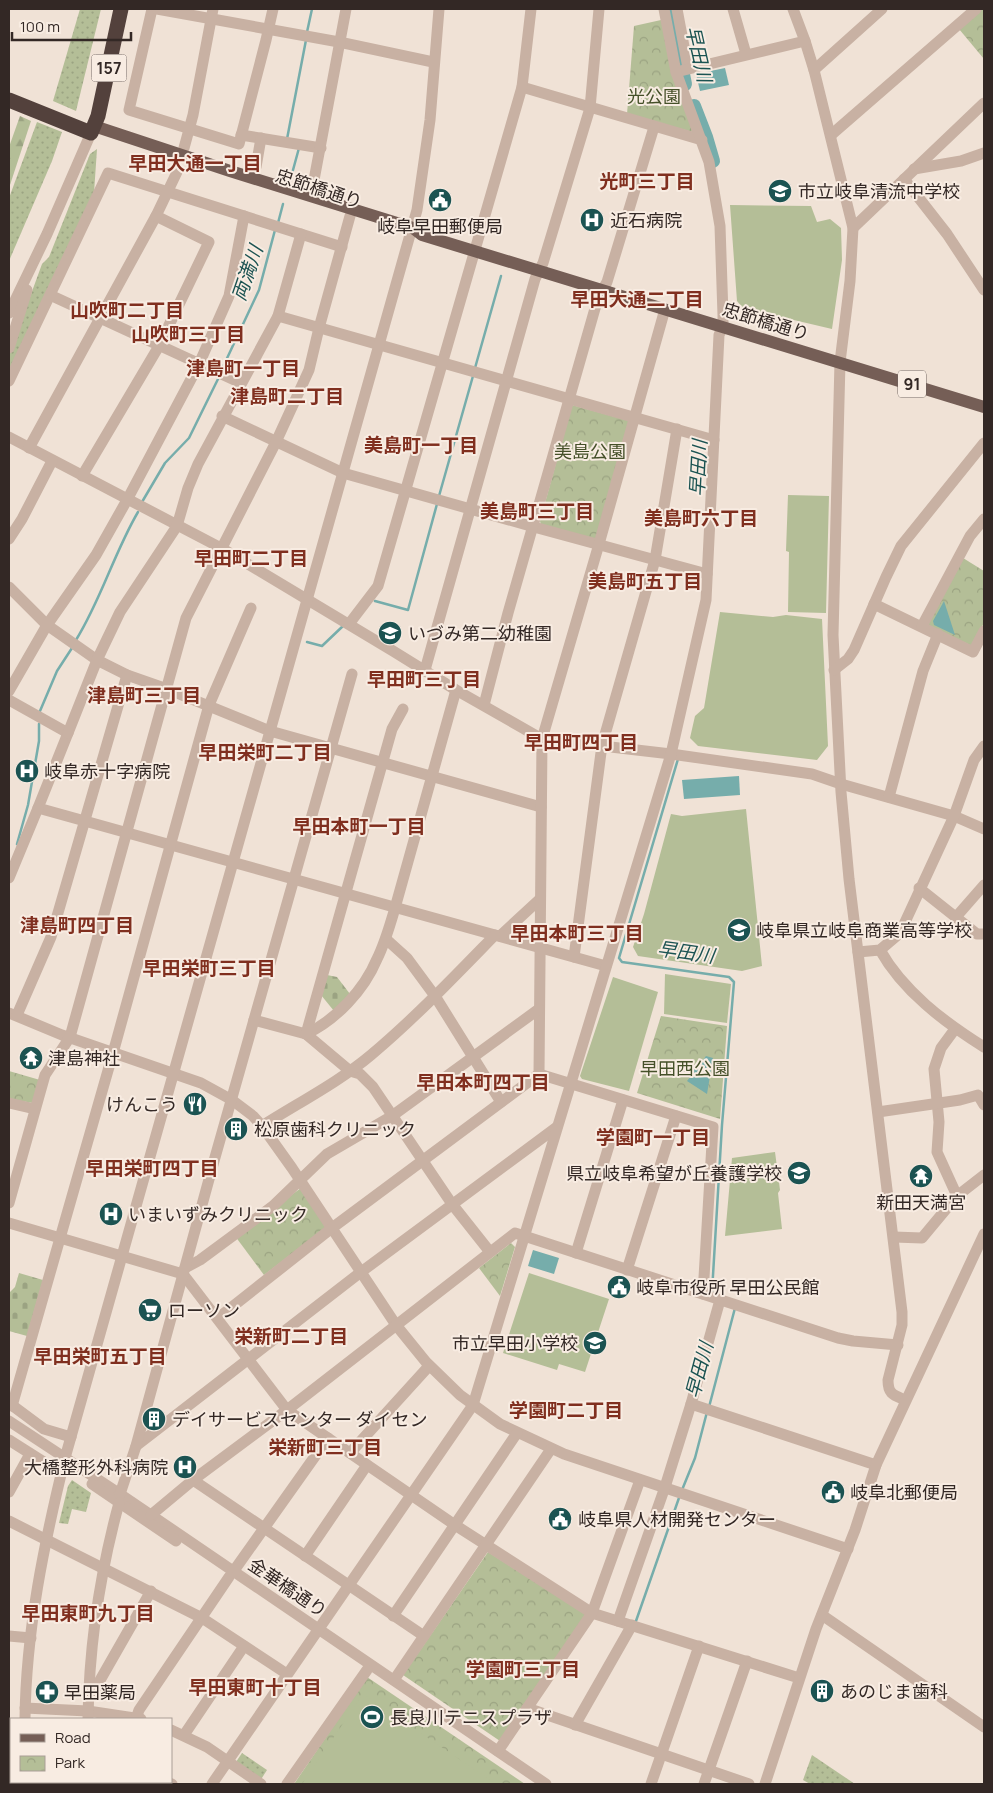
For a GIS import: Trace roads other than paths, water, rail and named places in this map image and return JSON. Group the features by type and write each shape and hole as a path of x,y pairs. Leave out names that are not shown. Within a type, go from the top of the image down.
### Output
{"highway":[{"name":"157","path":"92,130 98,116 121,9"},
{"path":"9,93 77,124"},
{"path":"9,100 92,130"}],"main road":[{"name":"忠節橋通り","path":"92,130 311,196 415,233"},
{"name":"忠節橋通り","path":"92,130 350,216 474,250 984,407"}],"street":[{"path":"152,9 129,110 239,144 273,9"},
{"path":"157,9 212,14 269,29 434,62"},
{"path":"311,196 346,9"},
{"path":"132,1718 88,1710 25,1714 35,1598 45,1539 70,1437 123,1255 306,600 379,346 415,233 430,120 439,9"},
{"path":"349,624 378,586 407,491 474,250 522,87 532,9"},
{"path":"425,670 506,380 590,108 599,9"},
{"path":"212,1784 473,1404 606,966 675,754 706,600 719,335 722,326 720,226 709,162 664,9"},
{"path":"677,9 682,70"},
{"path":"733,9 746,54"},
{"path":"793,9 806,40 853,228 850,281 840,362 833,635 834,670 849,880 902,1312 902,1325 888,1380 888,1389 894,1396 905,1400"},
{"path":"814,70 882,9"},
{"path":"830,135 976,9"},
{"path":"184,148 190,128 212,14"},
{"path":"682,70 806,40"},
{"path":"522,87 702,140"},
{"path":"853,228 984,103"},
{"path":"484,706 508,613 534,528 598,298 607,282 654,127"},
{"path":"9,314 47,234 92,130"},
{"path":"241,135 320,148"},
{"path":"256,167 261,138"},
{"path":"914,169 961,161 984,153"},
{"path":"29,448 156,216 176,172"},
{"path":"9,381 108,173 342,247"},
{"path":"904,179 947,234 984,290"},
{"path":"82,476 159,346 209,242 156,216"},
{"path":"9,691 47,624 96,555 199,364 229,296 244,216"},
{"path":"9,1203 45,1075 70,1037 186,618 223,549 309,370 350,216"},
{"path":"9,878 96,660 120,612 177,526 188,488 198,464 222,416 278,316 301,234"},
{"path":"9,348 30,282 27,275"},
{"path":"50,295 241,383"},
{"path":"540,1074 542,739 665,308"},
{"path":"278,316 714,440"},
{"path":"222,416 343,473 470,508 534,528 707,574"},
{"path":"574,957 602,745 655,560 677,429"},
{"path":"9,437 223,549 456,690 542,739 675,754 812,774 954,816 984,829"},
{"path":"834,670 848,659 854,650 901,546 982,451"},
{"path":"9,539 22,519 52,460"},
{"path":"922,626 970,536 984,519"},
{"path":"9,587 47,624 96,660 128,676 167,689 270,731 541,807"},
{"path":"874,604 973,652 984,631"},
{"path":"70,1437 44,1429 10,1404 113,1053 209,706 251,608"},
{"path":"890,797 923,671 938,634"},
{"path":"88,1710 94,1635 103,1569 120,1499 352,674"},
{"path":"128,676 51,937 13,1014 113,1053 201,1083 232,1100 253,1116 301,1181 396,1325 441,1378 500,1424 551,1449 848,1549"},
{"path":"306,1034 331,1018 353,996 376,962 386,939 456,690"},
{"path":"9,700 68,733"},
{"path":"306,1034 382,761 392,729 402,709"},
{"path":"858,952 880,950 900,933 954,816 974,760 984,746"},
{"path":"38,808 606,966"},
{"path":"956,917 984,885"},
{"path":"920,888 977,934 984,934"},
{"path":"262,1126 350,1071 371,1055 540,899"},
{"path":"386,939 407,958 435,996 501,1102"},
{"path":"880,950 889,967 915,994 955,1029 984,1047"},
{"path":"184,1271 273,1206 328,1154 392,1116 539,1009"},
{"path":"254,1020 306,1034 350,1071 360,1074 373,1087 452,1204 490,1252"},
{"path":"955,1029 940,1048 934,1069 939,1122 937,1152 957,1196"},
{"path":"540,1074 713,1127 703,1294"},
{"path":"218,1318 332,1228 540,1074"},
{"path":"878,1112 960,1100 978,1095 984,1105"},
{"path":"576,1253 623,1100"},
{"path":"9,1103 35,1109"},
{"path":"627,1270 676,1116"},
{"path":"136,1446 361,1272 558,1128"},
{"path":"894,1237 922,1238 957,1196 984,1175"},
{"path":"9,1223 184,1271 287,1410 455,1525 592,1613 799,1678"},
{"path":"152,1515 193,1480 287,1410 515,1233 853,1341 898,1345"},
{"path":"765,1784 799,1678 848,1549 876,1465 984,1234"},
{"path":"618,1621 665,1487 691,1404 720,1300"},
{"path":"350,1453 429,1366"},
{"path":"691,1404 876,1465"},
{"name":"金華橋通り","path":"9,1421 63,1465"},
{"name":"金華橋通り","path":"9,1429 63,1465 120,1499 317,1632 394,1680 546,1784"},
{"path":"393,1616 517,1433"},
{"path":"138,1718 139,1710 231,1574 328,1438"},
{"path":"9,1440 30,1454 63,1465"},
{"path":"394,1680 551,1449"},
{"path":"9,1492 30,1454"},
{"path":"305,1556 368,1465"},
{"path":"193,1480 424,1636"},
{"path":"498,1751 592,1613 640,1480"},
{"name":"金華橋通り","path":"120,1499 152,1515 231,1574"},
{"path":"9,1521 202,1618 287,1674"},
{"path":"88,1710 151,1591"},
{"path":"822,1614 984,1727"},
{"path":"575,1725 632,1625"},
{"name":"金華橋通り","path":"317,1632 367,1670 533,1784"},
{"path":"9,1636 31,1638"},
{"path":"184,1735 244,1646"},
{"path":"651,1784 699,1646"},
{"path":"704,1784 747,1662"},
{"path":"287,1784 367,1670"},
{"path":"527,1708 709,1772 749,1784"},
{"path":"172,1730 207,1747 260,1784"}],"water":[{"path":"725,68 729,85 700,91 696,74"},
{"path":"944,601 955,635 934,625 933,621"},
{"path":"739,776 740,795 684,799 682,780"},
{"path":"706,1056 713,1058 707,1094 687,1081 691,1076 692,1069 698,1067"},
{"path":"533,1250 559,1258 554,1274 528,1266"}],"waterway":[{"name":"両満川","path":"307,32 312,9"},
{"name":"早田川","path":"670,9 685,84"},
{"name":"両満川","path":"287,139 306,40"},
{"name":"早田川","path":"694,106 713,161"},
{"name":"両満川","path":"290,181 299,148"},
{"name":"両満川","path":"278,223 283,204"},
{"name":"両満川","path":"222,369 259,290 275,230"},
{"path":"475,368 501,276"},
{"path":"439,496 473,376"},
{"name":"両満川","path":"142,502 165,463 189,438 219,377"},
{"path":"375,601 408,610 437,504"},
{"name":"両満川","path":"76,640 93,609 138,512"},
{"path":"307,642 322,646 343,626"},
{"name":"両満川","path":"40,711 57,671 72,648"},
{"name":"両満川","path":"17,844 28,805 39,741 39,724"},
{"name":"早田川","path":"678,759 619,958 622,962 729,977 734,982 722,1125 712,1292"},
{"name":"早田川","path":"709,1407 735,1308"},
{"name":"早田川","path":"682,1490 695,1458 707,1412"},
{"name":"早田川","path":"636,1621 680,1495"}],"place":[{"name":"市立岐阜清流中学校","path":"780,191"},
{"name":"岐阜早田郵便局","path":"440,200"},
{"name":"近石病院","path":"592,220"},
{"name":"いづみ第二幼稚園","path":"390,633"},
{"name":"岐阜赤十字病院","path":"27,771"},
{"name":"岐阜県立岐阜商業高等学校","path":"739,930"},
{"name":"津島神社","path":"31,1058"},
{"name":"けんこう","path":"195,1104"},
{"name":"松原歯科クリニック","path":"236,1129"},
{"name":"県立岐阜希望が丘養護学校","path":"799,1173"},
{"name":"新田天満宮","path":"921,1176"},
{"name":"いまいずみクリニック","path":"111,1214"},
{"name":"岐阜市役所 早田公民館","path":"619,1287"},
{"name":"ローソン","path":"150,1310"},
{"name":"市立早田小学校","path":"595,1343"},
{"name":"デイサービスセンター ダイセン","path":"154,1419"},
{"name":"大橋整形外科病院","path":"185,1467"},
{"name":"岐阜北郵便局","path":"833,1492"},
{"name":"岐阜県人材開発センター","path":"560,1519"},
{"name":"あのじま歯科","path":"822,1691"},
{"name":"早田薬局","path":"47,1692"},
{"name":"長良川テニスプラザ","path":"372,1717"}],"district":[{"name":"早田大通一丁目","path":"195,163"},
{"name":"光町三丁目","path":"647,181"},
{"name":"早田大通二丁目","path":"637,299"},
{"name":"山吹町二丁目","path":"127,310"},
{"name":"山吹町三丁目","path":"188,334"},
{"name":"津島町一丁目","path":"243,368"},
{"name":"津島町二丁目","path":"287,396"},
{"name":"美島町一丁目","path":"421,445"},
{"name":"美島町三丁目","path":"537,511"},
{"name":"美島町六丁目","path":"701,518"},
{"name":"早田町二丁目","path":"251,558"},
{"name":"美島町五丁目","path":"645,581"},
{"name":"早田町三丁目","path":"424,679"},
{"name":"津島町三丁目","path":"144,695"},
{"name":"早田町四丁目","path":"581,742"},
{"name":"早田栄町二丁目","path":"265,752"},
{"name":"早田本町一丁目","path":"359,826"},
{"name":"津島町四丁目","path":"77,925"},
{"name":"早田本町三丁目","path":"577,933"},
{"name":"早田栄町三丁目","path":"209,968"},
{"name":"早田本町四丁目","path":"483,1082"},
{"name":"学園町一丁目","path":"653,1137"},
{"name":"早田栄町四丁目","path":"152,1168"},
{"name":"栄新町二丁目","path":"291,1336"},
{"name":"早田栄町五丁目","path":"100,1356"},
{"name":"学園町二丁目","path":"566,1410"},
{"name":"栄新町三丁目","path":"325,1447"},
{"name":"早田東町九丁目","path":"88,1613"},
{"name":"学園町三丁目","path":"523,1669"},
{"name":"早田東町十丁目","path":"255,1687"}],"park label":[{"name":"光公園","path":"654,96"},
{"name":"美島公園","path":"590,451"},
{"name":"早田西公園","path":"685,1068"}]}
